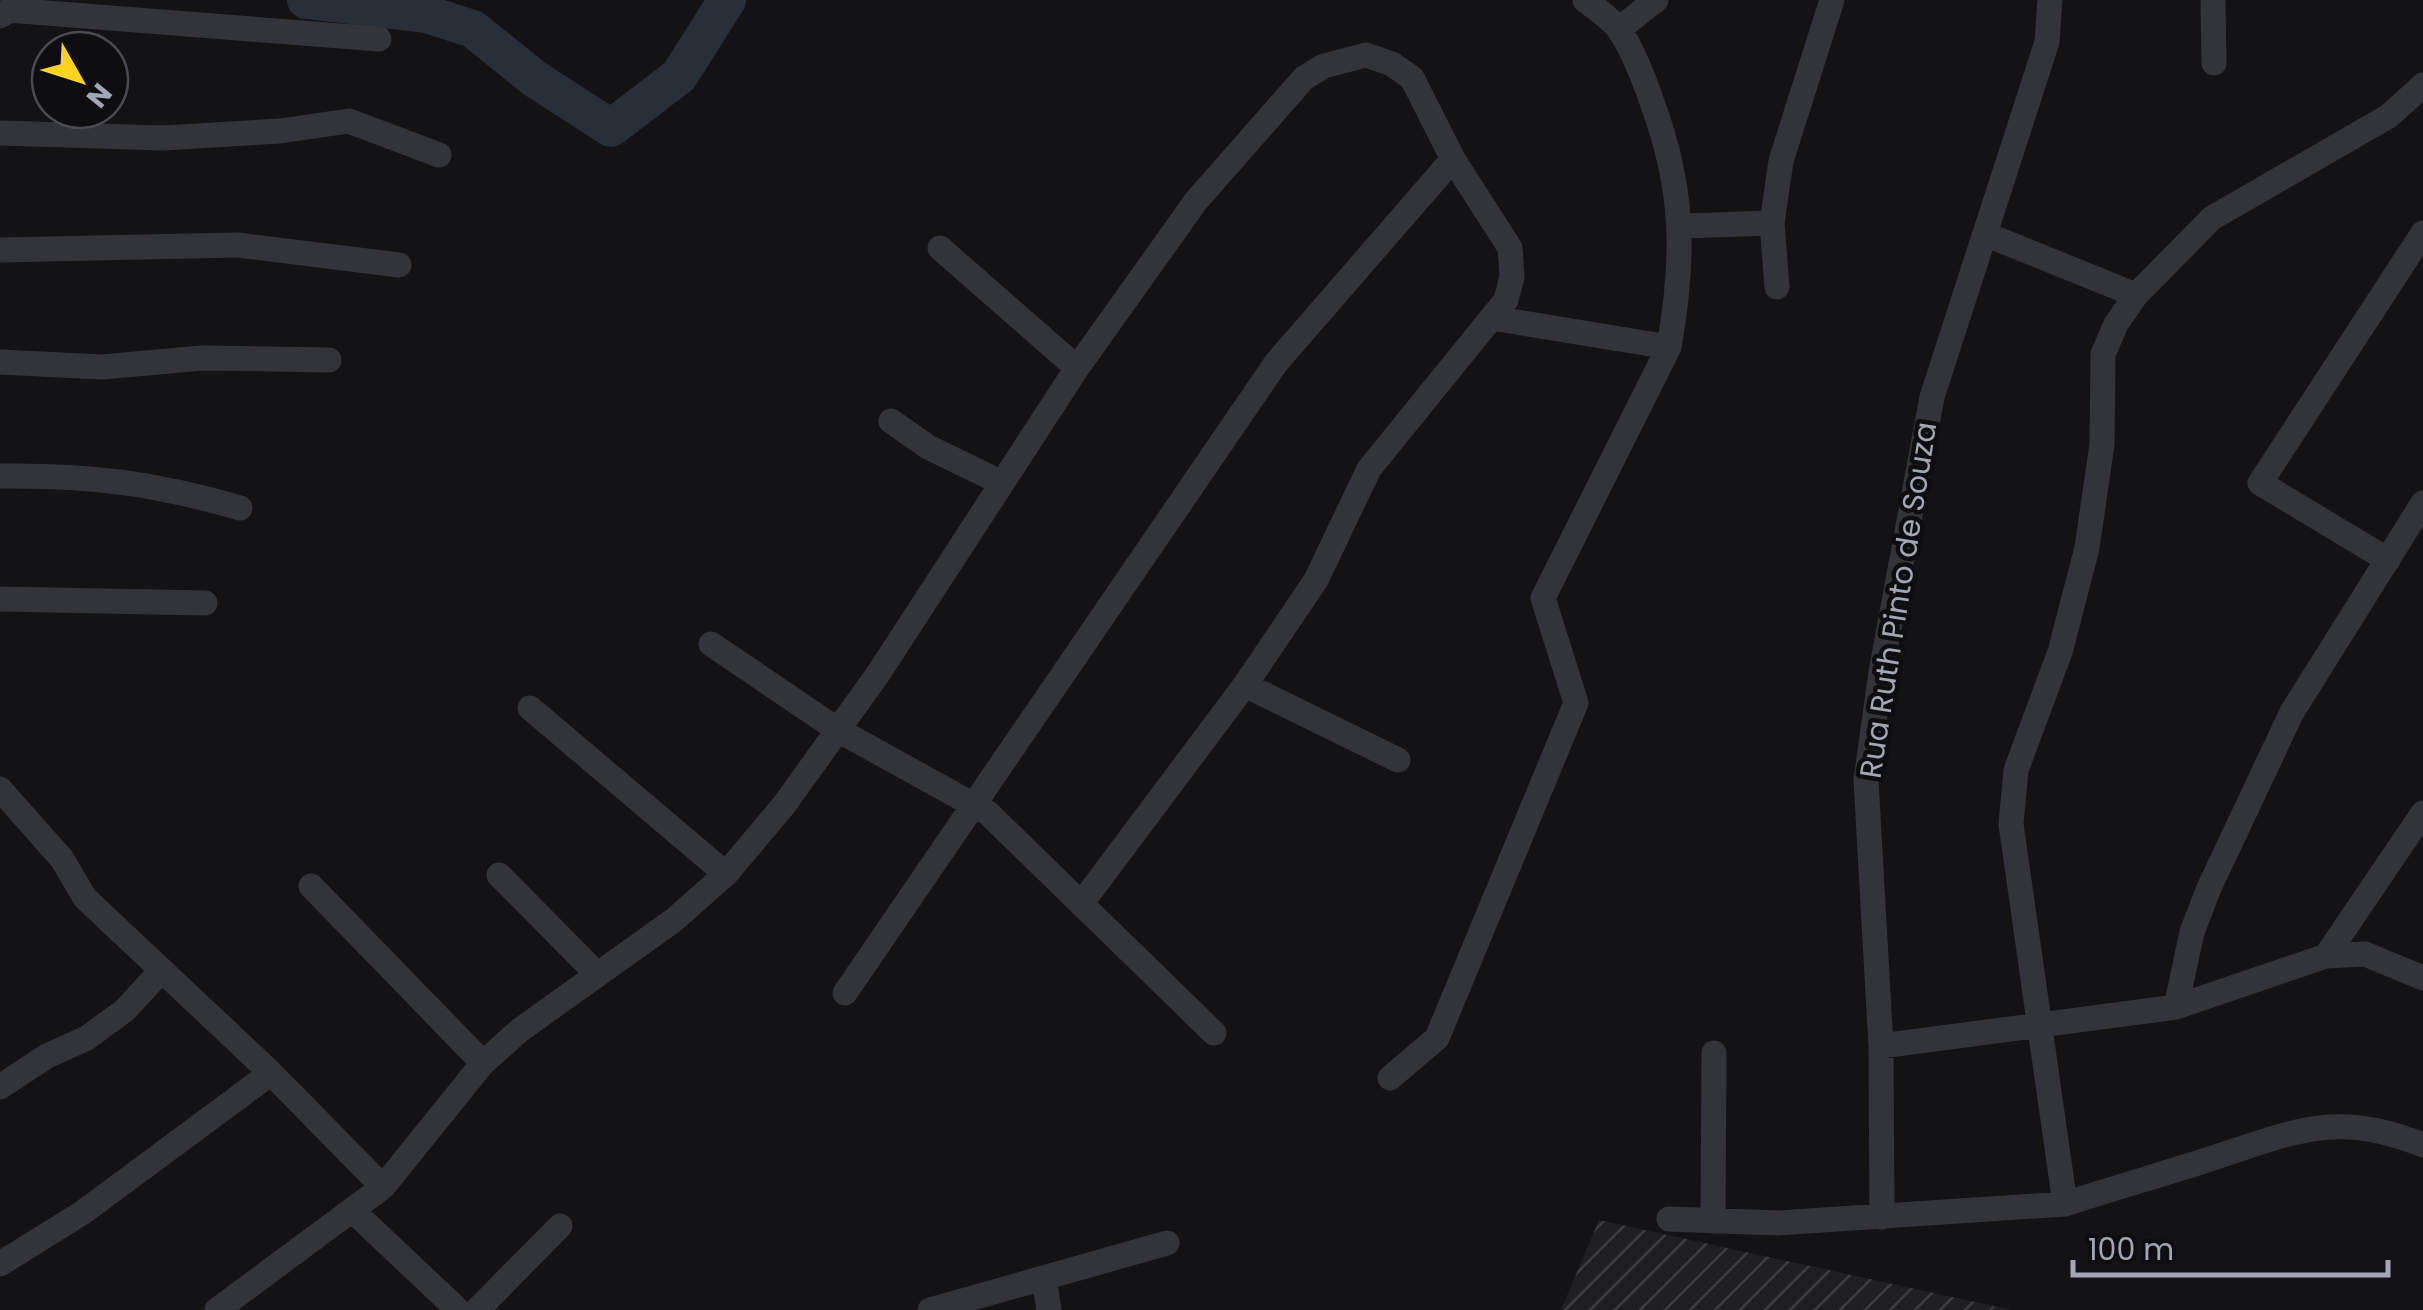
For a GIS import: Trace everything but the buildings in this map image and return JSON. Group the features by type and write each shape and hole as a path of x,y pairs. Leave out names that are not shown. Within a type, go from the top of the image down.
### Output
{"street":[{"path":"215,26 224,0"},
{"path":"1390,1078 1437,1038 1576,703 1543,598 1669,346 1682,226 1672,156 1644,79 1619,29 1586,0"},
{"path":"1619,29 1656,0"},
{"path":"1777,287 1772,223 1781,161 1832,0"},
{"name":"Rua Ruth Pinto de Souza","path":"1882,1217 1881,1046 1866,780 1881,672 1932,397 2046,42 2050,0"},
{"path":"2212,0 2214,63"},
{"path":"0,16 9,10 379,39"},
{"path":"218,1310 383,1187 484,1063 520,1030 674,920 726,874 838,730 1077,368 1196,200 1304,78 1324,66 1366,55 1392,64 1412,78 1453,159 1510,248 1512,277 1506,300 1369,469 1316,580 1246,686 1082,904"},
{"path":"2065,1204 2042,1028 2014,865 2016,770 2060,652 2088,548 2102,444 2103,354 2136,295 2212,218 2389,116 2423,85"},
{"path":"0,133 163,138 280,131 349,120 402,137 439,156"},
{"path":"845,993 1276,364 1453,159"},
{"path":"1682,226 1772,223"},
{"path":"2388,560 2260,483 2423,232"},
{"path":"1985,234 2136,295"},
{"path":"0,250 238,245 399,264"},
{"path":"940,248 1077,368"},
{"path":"1492,318 1669,346"},
{"path":"0,362 102,368 202,358 329,360"},
{"path":"891,421 928,447 1002,483"},
{"path":"0,476 74,476 163,486 240,508"},
{"path":"2176,1008 2192,932 2209,888 2292,712 2423,503"},
{"path":"0,599 205,603"},
{"path":"711,644 838,730 988,812 1214,1033"},
{"path":"1246,686 1398,760"},
{"path":"530,708 726,874"},
{"path":"0,789 62,858 85,898 271,1073 383,1187"},
{"path":"2326,956 2423,813"},
{"path":"499,875 597,974"},
{"path":"311,886 484,1063"},
{"path":"1881,1046 2176,1008 2326,956 2365,954 2423,978"},
{"path":"0,1087 48,1056 87,1038 125,1010 161,971"},
{"path":"1713,1221 1714,1053"},
{"path":"0,1264 82,1214 271,1073"},
{"path":"1669,1219 1778,1223 2065,1204 2282,1133 2336,1125 2379,1128 2423,1145"},
{"path":"352,1210 458,1310"},
{"path":"477,1310 560,1226"},
{"path":"930,1310 1167,1242"},
{"path":"1044,1278 1049,1310"}],"shaded area":[{"path":"1599,1220 2012,1310 1561,1310"}],"waterway":[{"path":"306,0 426,14 473,29 535,79 611,128 679,76 727,0"}]}
